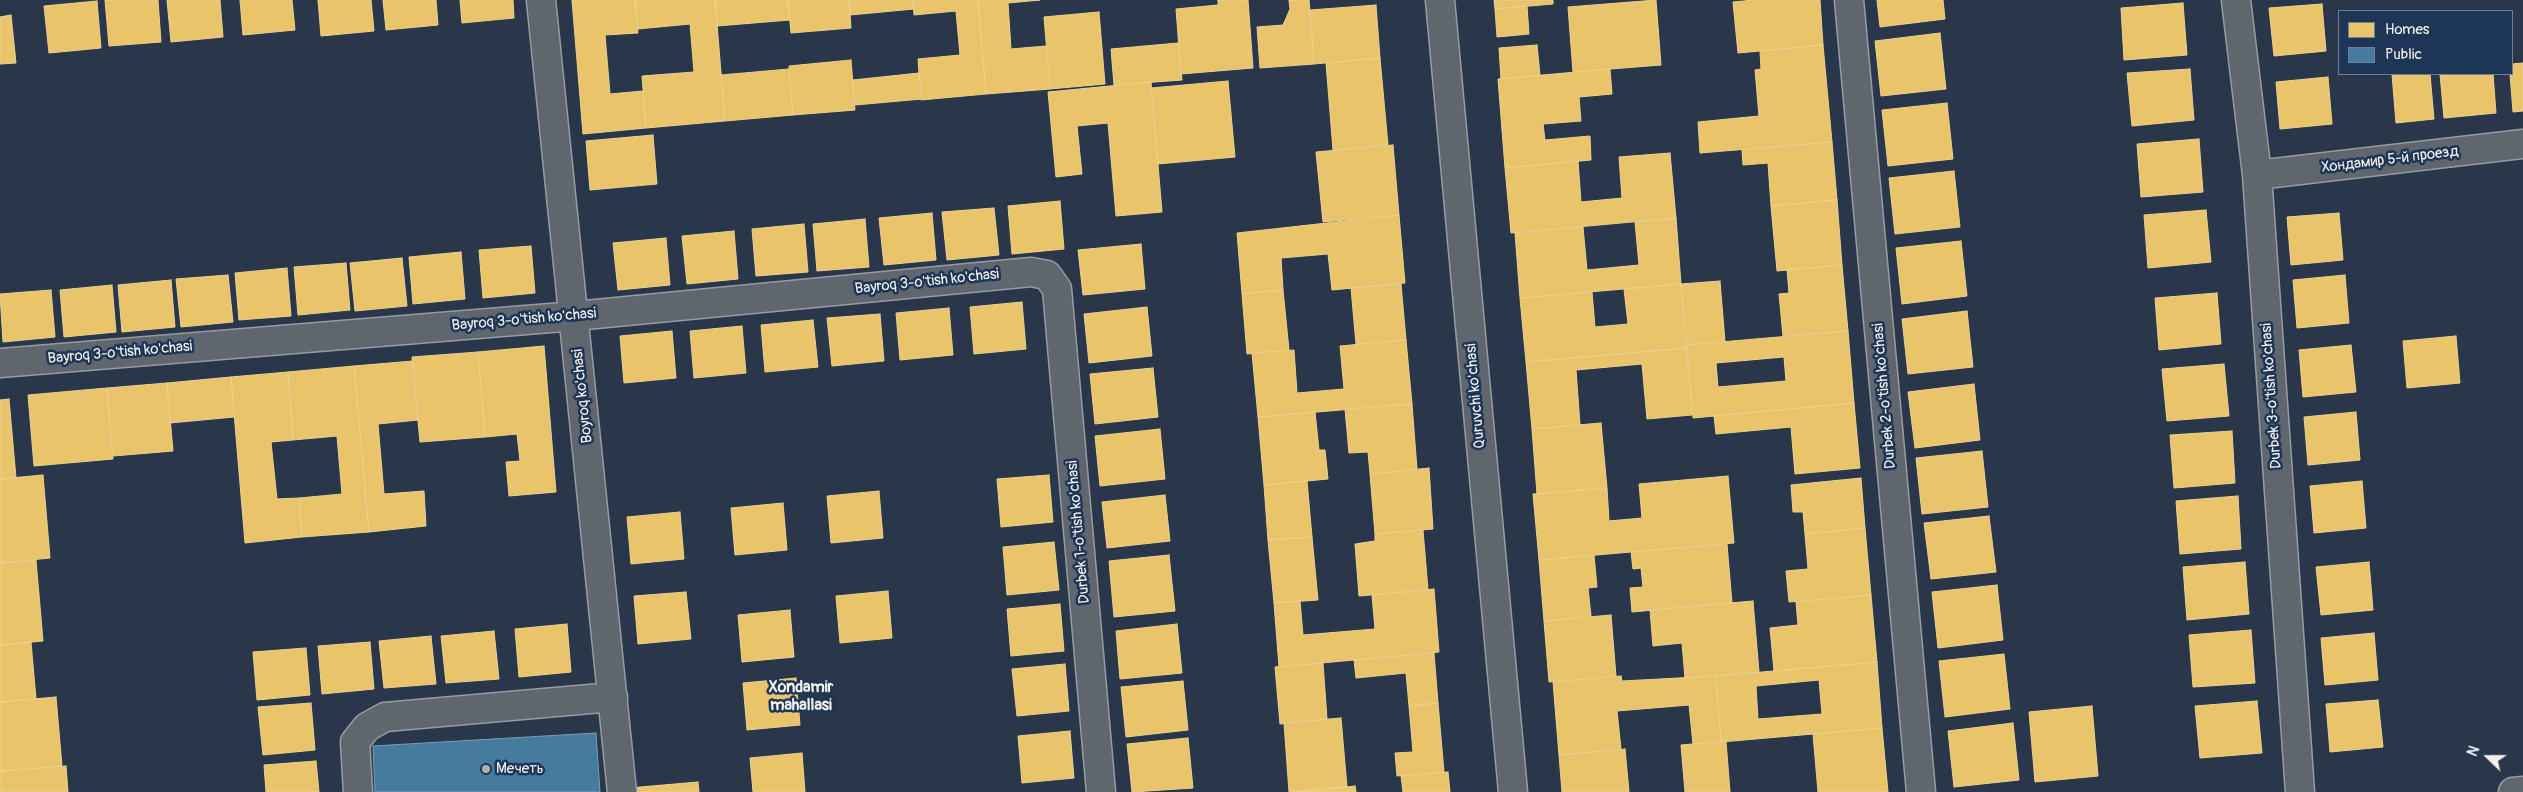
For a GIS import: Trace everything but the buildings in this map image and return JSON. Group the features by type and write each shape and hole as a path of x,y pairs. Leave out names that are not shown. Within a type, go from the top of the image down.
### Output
{"street":[{"name":"Boyroq ko'chasi","path":"541,0 575,316 622,792"},
{"name":"Quruvchi ko'chasi","path":"1440,0 1513,792"},
{"name":"Durbek 2-o'tish ko'chasi","path":"1849,0 1921,792"},
{"name":"Durbek 3-o'tish ko'chasi","path":"2236,0 2257,175 2300,792"},
{"name":"Хондамир 5-й проезд","path":"2257,175 2523,144"},
{"name":"Bayroq 3-o'tish ko'chasi","path":"0,363 575,316 1031,272 1048,275"},
{"name":"Durbek 1-o'tish ko'chasi","path":"1048,275 1057,289 1101,792"},
{"path":"358,792 355,742 367,727 386,718 613,697"},
{"path":"2513,792 2523,791"}],"place":[{"name":"Мечеть","path":"486,769"}],"district":[{"name":"Xondamir mahallasi","path":"801,697"}]}
